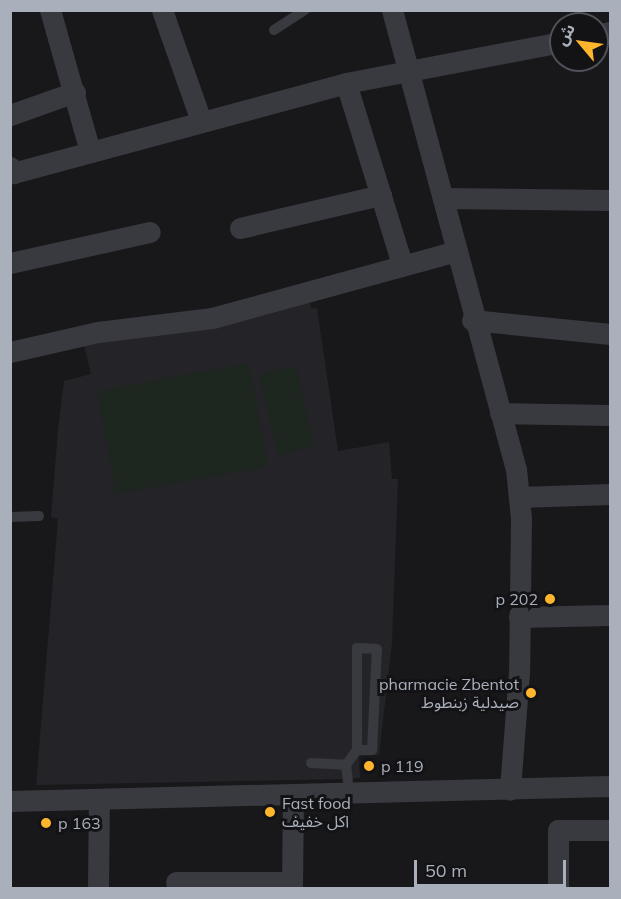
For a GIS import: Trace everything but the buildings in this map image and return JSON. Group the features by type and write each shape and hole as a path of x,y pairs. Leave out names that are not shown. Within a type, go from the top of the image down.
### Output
{"street":[{"path":"50,10 90,151"},
{"path":"162,10 201,121"},
{"path":"392,10 457,251 472,320 500,413 519,497 519,617 510,790"},
{"path":"10,167 13,173 346,83 549,44"},
{"path":"346,83 402,264"},
{"path":"10,115 75,92"},
{"path":"240,228 381,195"},
{"path":"443,198 610,200"},
{"path":"10,263 150,232"},
{"path":"10,352 98,332 212,318 402,264 457,251"},
{"path":"472,320 610,334"},
{"path":"500,413 610,415"},
{"path":"519,497 610,494"},
{"path":"519,617 610,615"},
{"path":"10,801 610,786"},
{"path":"176,882 292,885 293,795"},
{"path":"98,888 99,799"},
{"path":"558,888 558,830 610,830"}],"lane":[{"path":"274,30 305,10"},
{"path":"10,517 39,516"},
{"path":"349,792 346,765 357,750 357,648 377,649 372,750 357,750"},
{"path":"311,763 346,765"}],"shaded area":[{"path":"310,301 311,309 317,308 338,451 389,442 392,479 398,479 392,643 379,755 359,756 360,778 36,785 58,519 51,517 58,430 64,381 91,374 84,345"},
{"path":"249,363 268,466 116,494 97,391"},
{"path":"296,366 314,446 278,455 259,375"}],"place":[{"name":"p 202","path":"550,599"},
{"name":"pharmacie Zbentot صيدلية زبنطوط","path":"531,693"},
{"name":"p 119","path":"369,766"},
{"name":"Fast food اكل خفيف","path":"270,812"},
{"name":"p 163","path":"46,823"}]}
